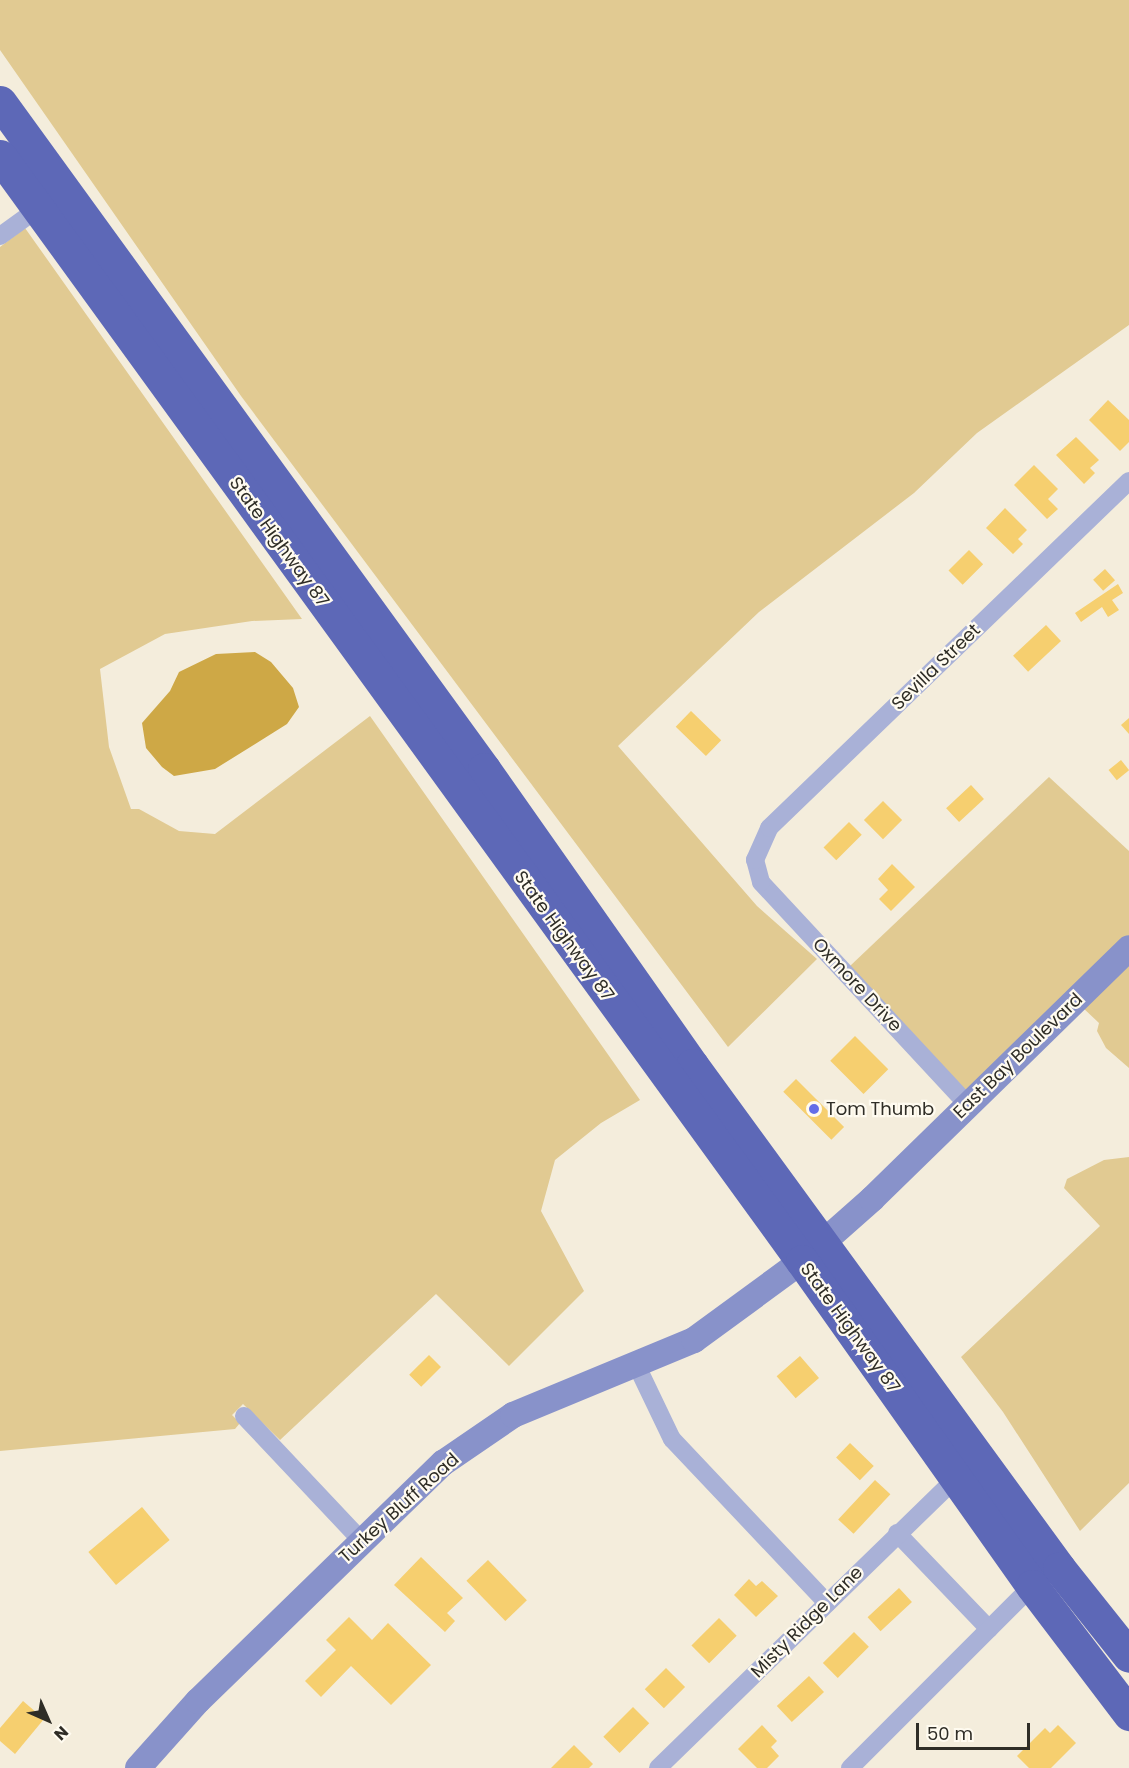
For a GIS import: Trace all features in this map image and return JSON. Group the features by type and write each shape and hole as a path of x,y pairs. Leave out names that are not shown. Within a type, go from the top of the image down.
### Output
{"highway":[{"path":"0,102 52,201"},
{"name":"State Highway 87","path":"0,156 52,201 812,1251 957,1477 1032,1586 1129,1714"},
{"path":"812,1251 1129,1656"}],"street":[{"path":"0,236 52,201"},
{"name":"Sevilla Street","path":"755,860 769,828 1129,482"},
{"name":"Oxmore Drive","path":"755,860 761,882 968,1105"},
{"name":"East Bay Boulevard","path":"812,1251 968,1105 1129,948"},
{"name":"Turkey Bluff Road","path":"138,1768 198,1701 361,1540 443,1463 513,1415 694,1340 812,1251"},
{"path":"636,1364 672,1439 827,1603"},
{"path":"244,1416 361,1540"},
{"name":"Misty Ridge Lane","path":"658,1768 957,1477"},
{"path":"897,1533 989,1629"},
{"path":"850,1768 1032,1586"}],"shaded area":[{"path":"0,0 1129,0 1129,325 977,433 914,493 759,612 618,746 757,906 817,959 728,1047 241,396 0,50"},
{"path":"25,228 302,619 252,621 165,634 100,669 109,747 131,809 139,809 179,831 215,834 370,716 640,1100 601,1123 555,1160 541,1211 584,1291 509,1366 436,1294 280,1440 243,1404 232,1415 240,1423 235,1429 0,1451 0,247"},
{"path":"255,652 271,662 293,688 299,707 287,724 215,769 174,776 162,767 146,748 142,723 170,691 179,672 216,654"},
{"path":"1049,777 1129,851 1129,936 967,1093 850,966"},
{"path":"1129,961 1129,1068 1106,1048 1097,1031 1099,1023 1081,1006"},
{"path":"1129,1157 1129,1483 1080,1531 1003,1412 961,1357 1100,1226 1064,1188 1067,1179 1104,1160"}],"building":[{"path":"1108,400 1129,420 1129,442 1120,451 1089,420"},
{"path":"1076,437 1099,460 1090,468 1095,473 1084,484 1056,455"},
{"path":"1034,465 1058,489 1048,499 1058,509 1047,519 1014,485"},
{"path":"1005,508 1027,530 1018,539 1023,544 1013,554 986,528"},
{"path":"969,550 983,564 963,585 948,571"},
{"path":"1105,569 1115,580 1103,591 1093,580"},
{"path":"1118,584 1123,593 1112,600 1119,610 1108,617 1102,607 1081,622 1075,613"},
{"path":"1046,625 1061,641 1028,672 1013,656"},
{"path":"691,711 721,740 706,756 676,727"},
{"path":"1129,718 1129,734 1121,725"},
{"path":"1121,760 1129,770 1117,780 1109,770"},
{"path":"971,785 984,799 959,822 946,808"},
{"path":"883,801 902,820 883,839 864,820"},
{"path":"849,822 862,835 836,860 824,847"},
{"path":"892,864 915,887 891,911 879,899 888,890 878,879"},
{"path":"855,1036 888,1069 863,1094 830,1061"},
{"name":"Tom Thumb","path":"796,1079 844,1127 831,1140 783,1092"},
{"path":"429,1355 441,1367 421,1387 409,1375"},
{"path":"800,1356 819,1378 796,1398 777,1376"},
{"path":"850,1443 874,1466 860,1480 836,1457"},
{"path":"875,1480 890,1494 854,1534 838,1519"},
{"path":"142,1507 170,1540 116,1585 88,1552"},
{"path":"421,1557 463,1598 447,1613 455,1621 445,1632 394,1585"},
{"path":"488,1560 527,1600 505,1621 466,1581"},
{"path":"749,1579 756,1586 762,1581 778,1596 756,1617 734,1595"},
{"path":"899,1588 912,1602 881,1631 868,1617"},
{"path":"349,1617 372,1640 388,1623 431,1665 391,1705 351,1666 321,1697 305,1681 336,1650 326,1640"},
{"path":"719,1618 737,1636 709,1663 691,1646"},
{"path":"854,1632 869,1647 838,1678 823,1663"},
{"path":"666,1668 685,1687 664,1708 645,1689"},
{"path":"809,1676 824,1692 792,1722 777,1706"},
{"path":"23,1701 44,1719 15,1754 0,1741 0,1728"},
{"path":"633,1707 649,1723 620,1753 603,1737"},
{"path":"762,1725 777,1741 771,1747 779,1756 767,1768 757,1768 738,1749"},
{"path":"1058,1725 1076,1743 1051,1768 1029,1768 1017,1756 1045,1728 1050,1733"},
{"path":"574,1745 593,1764 589,1768 551,1768"}],"place":[{"name":"Tom Thumb","path":"814,1109"}]}
